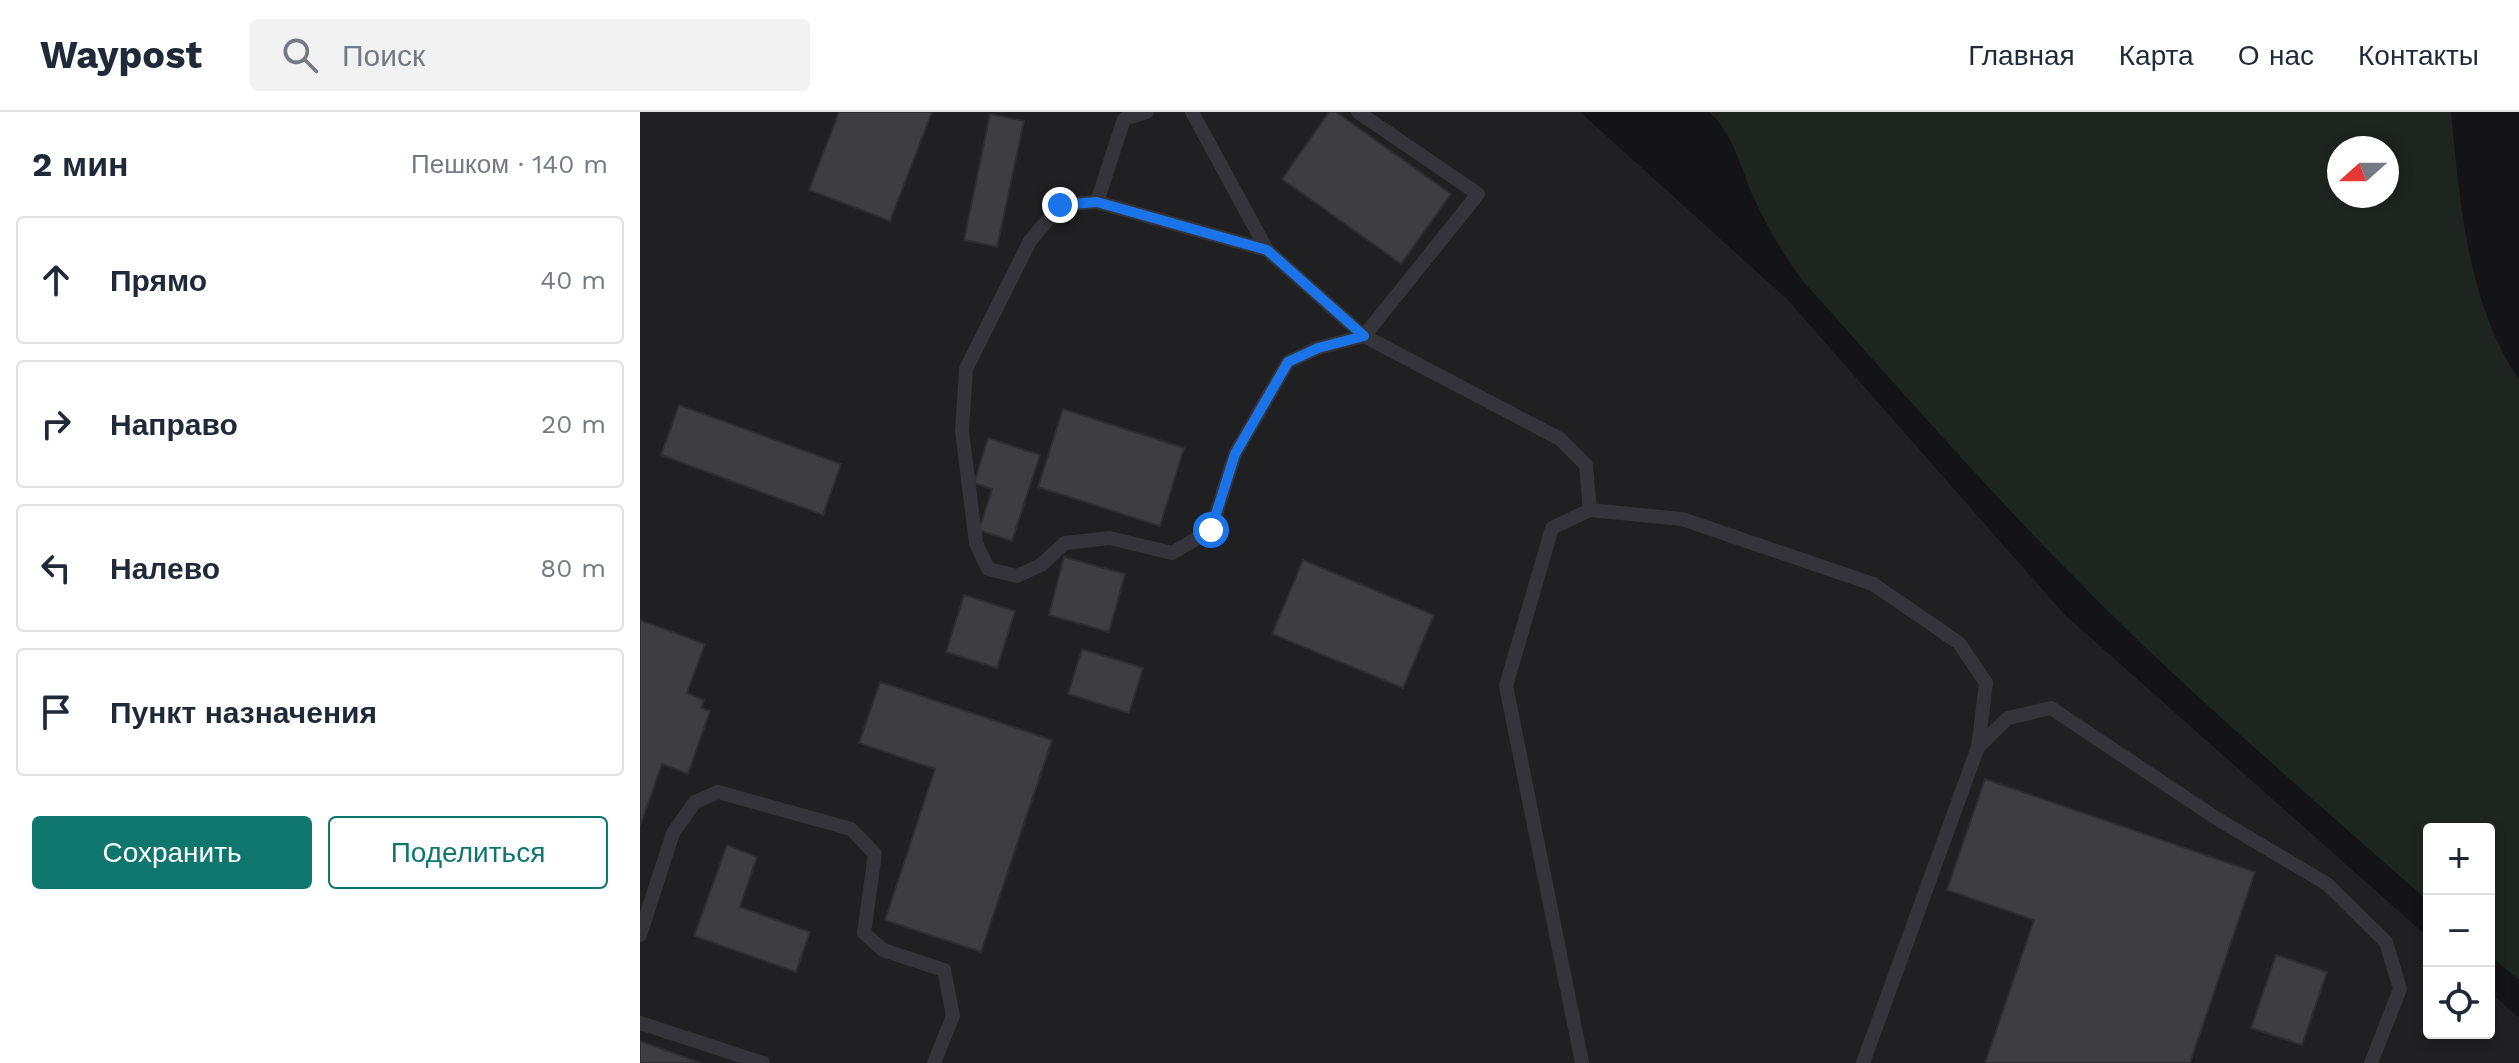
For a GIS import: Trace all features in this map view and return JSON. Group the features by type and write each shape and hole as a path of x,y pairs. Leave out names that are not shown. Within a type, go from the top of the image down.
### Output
{"lane":[{"path":"1097,202 1124,119 1147,112"},
{"path":"1192,112 1267,250 1364,336 1560,439 1586,465 1590,510"},
{"path":"1267,250 1097,202 1060,205 1030,241 966,369 962,431 976,543 988,569 1017,576 1041,565 1065,543 1110,538 1172,553 1211,530 1235,454 1288,362 1318,348 1364,336 1478,194 1358,112"},
{"path":"1582,1063 1506,686 1552,528 1590,510 1682,519 1873,584 1959,643 1986,683 1978,747 1863,1063"},
{"path":"1978,747 2008,718 2051,708 2219,820 2327,884 2386,942 2400,989 2371,1063"},
{"path":"640,935 673,833 695,802 718,792 851,829 875,854 864,933 883,950 944,970 953,1016 934,1063"},
{"path":"640,1023 763,1063"}],"shaded area":[{"path":"640,112 1580,112 1787,299 2064,614 2423,933 2423,1039 2495,1039 2495,996 2519,1018 2519,1063 640,1063"},
{"path":"1709,112 2451,112 2463,216 2477,285 2502,350 2519,380 2519,980 2495,960 2495,823 2423,823 2423,897 2214,711 2052,554 1802,280 1769,228 1724,129"}],"building":[{"path":"839,112 932,112 890,221 809,190"},
{"path":"1329,112 1336,112 1451,194 1401,264 1282,179"},
{"path":"990,114 1024,121 997,247 964,240"},
{"path":"679,405 841,464 823,515 661,455"},
{"path":"1063,409 1184,448 1160,526 1038,487"},
{"path":"988,438 1040,455 1012,541 979,530 992,489 974,483"},
{"path":"1064,557 1125,574 1109,632 1049,615"},
{"path":"1303,560 1434,615 1403,688 1272,634"},
{"path":"964,595 1015,611 997,668 946,652"},
{"path":"640,620 705,644 687,693 704,700 701,708 710,711 688,774 662,764 640,826"},
{"path":"1082,649 1143,668 1129,713 1068,694"},
{"path":"880,682 1052,740 981,952 885,920 935,769 859,743"},
{"path":"1985,779 2255,872 2190,1063 1985,1063 2034,920 1947,890"},
{"path":"727,845 757,857 740,907 810,932 796,972 694,936"},
{"path":"2276,955 2327,972 2302,1045 2251,1028"},
{"path":"640,1041 701,1063 640,1063"}],"route":[{"path":"1060,205 1097,202 1267,250 1364,336 1318,348 1288,362 1235,454 1211,530"}]}
